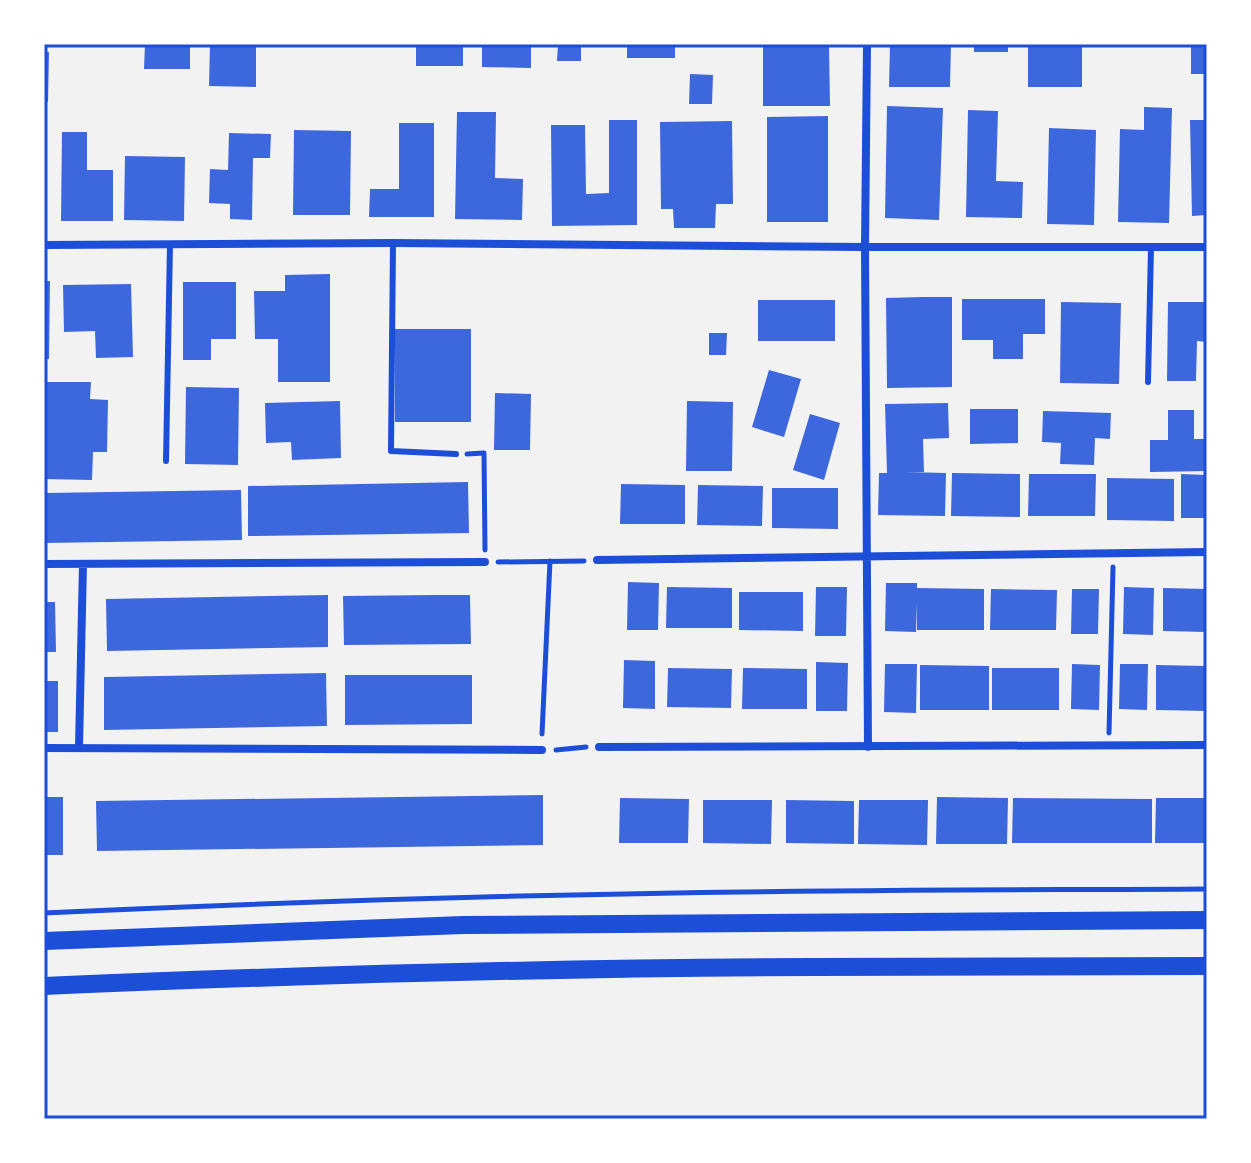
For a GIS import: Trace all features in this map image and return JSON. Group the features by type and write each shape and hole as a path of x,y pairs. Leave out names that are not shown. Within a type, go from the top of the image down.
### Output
{"main road":[{"path":"44,941 463,925 1207,920"},
{"path":"44,986 439,972 1207,966"}],"street":[{"path":"867,44 868,747"},
{"path":"44,245 393,243 1207,247"},
{"path":"597,560 1207,552"},
{"path":"44,564 485,562"},
{"path":"79,747 83,564"},
{"path":"599,747 1207,745"},
{"path":"44,748 542,750"}],"lane":[{"path":"393,243 391,451 456,454"},
{"path":"166,461 170,244"},
{"path":"1148,382 1151,248"}],"path":[{"path":"456,454 484,453 485,562 597,560"},
{"path":"1109,746 1114,554"},
{"path":"550,561 542,750 599,747"},
{"path":"44,913 699,893 1207,889"}],"building":[{"path":"145,44 190,44 190,69 144,69"},
{"path":"210,44 256,44 256,87 209,86"},
{"path":"416,44 463,44 463,66 416,66"},
{"path":"482,44 531,44 531,68 482,67"},
{"path":"558,44 581,44 581,61 557,61"},
{"path":"627,44 675,44 675,58 627,58"},
{"path":"890,44 951,44 950,87 889,87"},
{"path":"974,44 1008,44 1008,52 974,52"},
{"path":"1028,44 1082,44 1082,87 1028,87"},
{"path":"1191,44 1207,44 1207,74 1191,74"},
{"path":"829,45 830,106 763,106 763,46"},
{"path":"44,52 49,52 48,102 44,102"},
{"path":"690,74 713,75 712,104 689,104"},
{"path":"887,106 943,108 939,220 885,218"},
{"path":"1144,107 1172,108 1169,223 1118,222 1120,129 1144,130"},
{"path":"968,110 998,111 996,181 1023,182 1022,218 966,217"},
{"path":"457,112 496,112 495,178 523,179 522,220 455,219"},
{"path":"828,116 828,222 767,222 767,117"},
{"path":"609,120 637,120 637,225 552,226 551,125 585,125 586,194 609,193"},
{"path":"1190,120 1207,120 1207,215 1192,216"},
{"path":"732,121 733,204 716,204 715,228 674,228 673,209 661,209 660,122"},
{"path":"399,123 434,123 434,217 369,217 370,189 399,189"},
{"path":"1049,128 1096,130 1094,225 1047,224"},
{"path":"294,130 351,131 350,215 293,215"},
{"path":"62,132 87,132 87,170 113,170 113,221 61,221"},
{"path":"229,133 271,134 270,158 253,158 252,220 230,219 230,204 209,203 210,169 228,170"},
{"path":"125,156 185,157 184,221 124,220"},
{"path":"330,274 330,382 278,382 278,339 255,339 254,291 285,291 285,275"},
{"path":"44,281 50,281 49,359 44,359"},
{"path":"183,282 236,282 236,339 211,339 211,360 183,360"},
{"path":"131,284 133,357 96,358 95,331 64,332 63,285"},
{"path":"952,297 952,387 887,388 886,298"},
{"path":"962,299 1045,299 1045,334 1023,334 1023,359 993,359 993,340 962,340"},
{"path":"758,300 835,300 835,341 758,341"},
{"path":"1061,302 1121,303 1119,384 1060,383"},
{"path":"1168,302 1207,302 1207,342 1197,341 1196,381 1167,381"},
{"path":"395,329 471,329 471,422 395,422"},
{"path":"709,333 727,333 726,355 709,355"},
{"path":"769,370 801,379 784,437 752,427"},
{"path":"45,382 91,382 90,399 108,400 107,452 93,452 92,480 44,479"},
{"path":"186,387 239,388 238,465 185,464"},
{"path":"495,393 531,394 530,450 494,450"},
{"path":"340,401 341,458 292,460 291,442 266,443 265,403"},
{"path":"687,401 733,402 732,471 686,471"},
{"path":"948,403 949,438 923,439 924,472 906,472 946,473 945,516 878,515 879,473 887,473 885,404"},
{"path":"970,409 1018,409 1018,443 970,444"},
{"path":"1168,410 1194,410 1194,439 1207,439 1207,471 1150,472 1150,440 1168,440"},
{"path":"1043,411 1111,413 1110,439 1095,438 1094,465 1060,464 1061,443 1042,442"},
{"path":"810,414 840,423 824,480 793,470"},
{"path":"952,473 1020,474 1020,517 951,516"},
{"path":"1029,474 1096,474 1095,516 1028,516"},
{"path":"1181,474 1207,475 1207,518 1181,518"},
{"path":"1107,478 1174,479 1174,521 1107,520"},
{"path":"468,482 469,533 248,536 248,486"},
{"path":"621,484 685,485 685,524 620,524"},
{"path":"698,485 763,486 762,526 697,525"},
{"path":"772,488 838,488 838,529 772,528"},
{"path":"241,490 242,540 44,543 44,493"},
{"path":"628,582 659,583 658,630 627,630"},
{"path":"886,583 917,583 917,588 984,589 984,630 917,630 917,603 916,632 885,631"},
{"path":"667,587 732,588 732,628 666,628"},
{"path":"816,587 847,587 846,636 815,636"},
{"path":"1124,587 1154,588 1153,635 1123,634"},
{"path":"1163,588 1207,589 1207,632 1163,631"},
{"path":"991,589 1057,590 1056,630 990,630"},
{"path":"1072,589 1099,589 1098,634 1071,634"},
{"path":"739,592 803,592 803,631 739,630"},
{"path":"328,595 328,647 107,651 106,599"},
{"path":"470,595 471,644 344,645 343,596"},
{"path":"44,602 55,602 56,652 44,652"},
{"path":"624,660 655,661 655,709 623,708"},
{"path":"816,662 848,663 847,711 816,711"},
{"path":"885,664 917,664 916,713 884,712"},
{"path":"1072,664 1100,665 1099,710 1071,709"},
{"path":"1120,664 1148,664 1147,710 1119,709"},
{"path":"920,665 989,666 989,710 920,710"},
{"path":"1156,665 1207,666 1207,711 1156,710"},
{"path":"668,668 732,669 731,708 667,707"},
{"path":"743,668 807,669 807,709 742,709"},
{"path":"992,668 1059,668 1059,710 992,710"},
{"path":"326,673 327,726 104,730 104,677"},
{"path":"345,675 472,675 472,724 345,725"},
{"path":"44,681 58,681 58,732 44,732"},
{"path":"543,795 543,845 97,851 96,801"},
{"path":"44,797 63,797 63,855 44,855"},
{"path":"937,797 1008,798 1007,844 936,844"},
{"path":"620,798 689,799 688,843 619,843"},
{"path":"1013,798 1152,799 1152,843 1012,843"},
{"path":"1156,798 1207,798 1207,843 1155,843"},
{"path":"703,800 772,800 771,844 703,843"},
{"path":"786,800 854,801 854,844 786,843"},
{"path":"859,800 928,800 927,845 858,844"}]}
